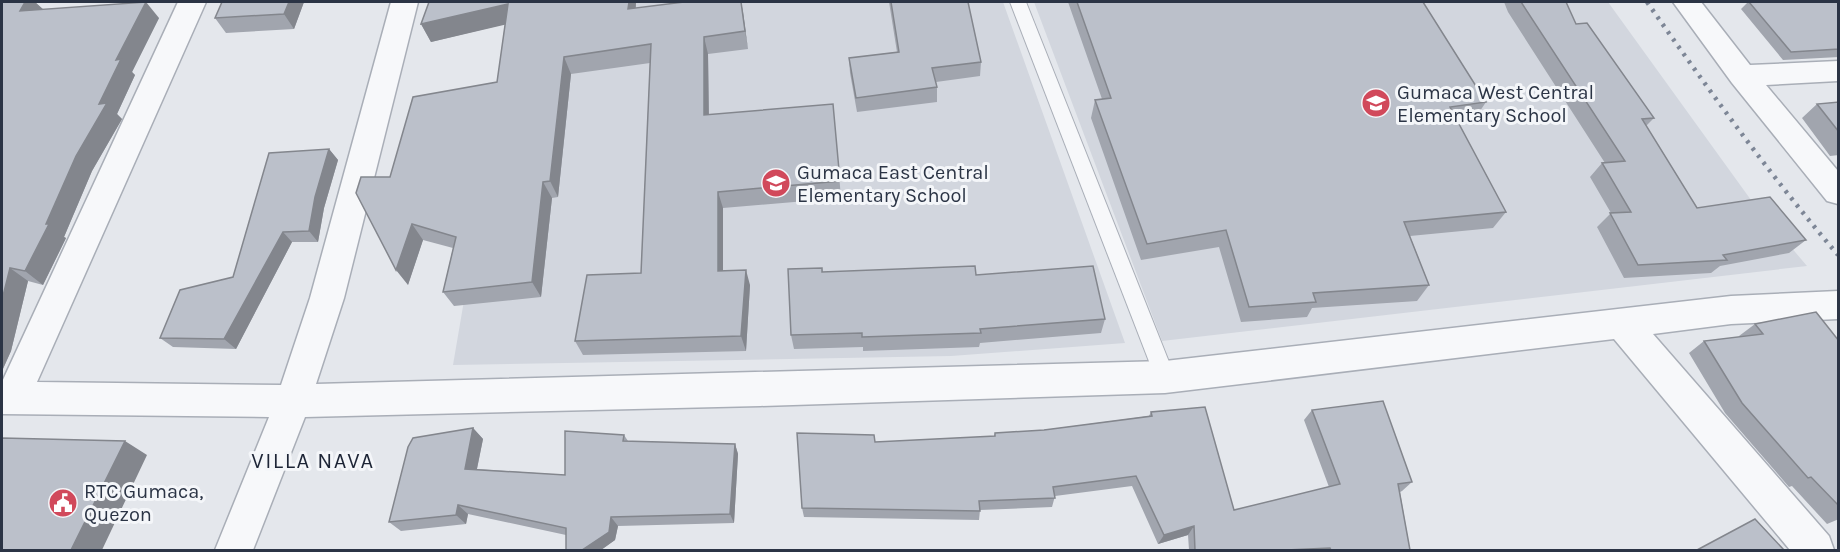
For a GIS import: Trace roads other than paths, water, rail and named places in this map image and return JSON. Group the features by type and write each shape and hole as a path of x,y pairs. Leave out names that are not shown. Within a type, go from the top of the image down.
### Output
{"street":[{"path":"192,2 7,398 293,401 760,390 1165,377 1731,310 1839,305"},
{"path":"234,550 293,401 327,298 405,2"},
{"path":"1688,2 1742,76 1839,192"},
{"path":"1742,76 1839,71"},
{"path":"1622,323 1815,550"}],"lane":[{"path":"1018,2 1165,377"}],"railway":[{"path":"1647,2 1740,131 1838,255"}],"place":[{"name":"Gumaca West Central Elementary School","path":"1376,103"},
{"name":"Gumaca East Central Elementary School","path":"776,183"},
{"name":"RTC Gumaca, Quezon","path":"63,503"}],"district":[{"name":"VILLA NAVA","path":"313,460"}]}
